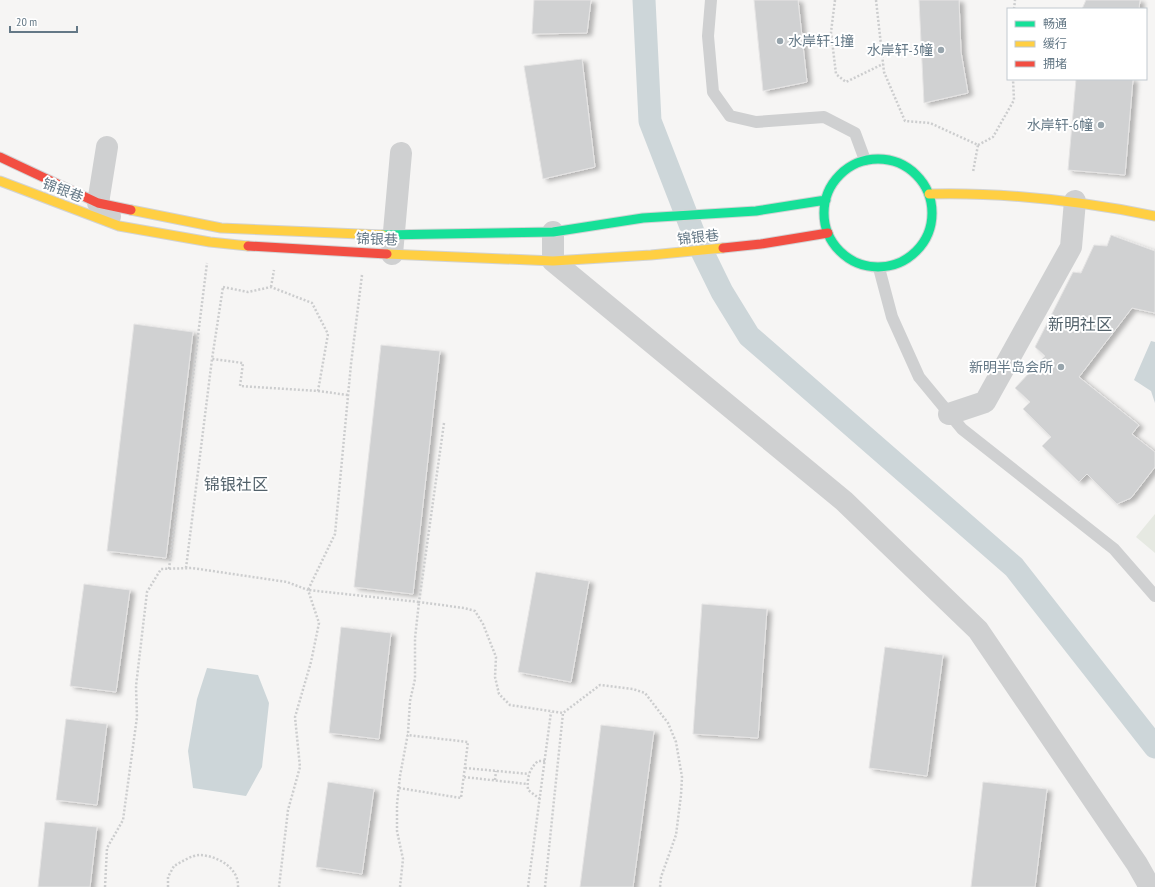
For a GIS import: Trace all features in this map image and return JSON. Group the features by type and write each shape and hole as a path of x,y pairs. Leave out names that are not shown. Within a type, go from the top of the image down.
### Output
{"main road":[{"name":"锦银巷","path":"0,157 98,203 221,228 553,261 651,255 761,244 828,233"},
{"path":"881,159 897,162 910,169 922,181 929,194 933,212 930,229 923,244 911,257 901,262 879,268 858,264 845,256 834,245 828,233 824,217 826,200 829,191 842,172 853,165 866,160 881,159"},
{"name":"锦银巷","path":"0,181 118,226 210,242 278,249 365,252 394,244 553,232 643,218 756,211 826,200"},
{"path":"929,194 968,192 1075,201 1155,216"}],"street":[{"path":"107,147 98,203 118,226"},
{"path":"394,244 401,153"},
{"path":"949,414 985,402 1071,247 1075,201"},
{"path":"553,232 553,261 844,501 978,630 1137,864 1150,887"}],"lane":[{"path":"711,0 708,36 713,92 730,116 756,122 824,117 856,133 866,160"},
{"path":"879,268 892,317 919,377 949,414 962,429 1114,549 1155,596"}],"path":[{"path":"835,0 831,32 836,74 846,82 883,64"},
{"path":"876,0 884,72 905,121 930,123 978,145"},
{"path":"968,192 978,145 993,137 1014,100 1013,80"},
{"path":"169,569 210,242"},
{"path":"280,887 288,810 300,767 295,717 312,662 319,623 308,590 335,534 348,395 365,252"},
{"path":"186,568 212,360 224,287 248,292 272,287 312,303 328,334 318,391"},
{"path":"212,360 243,363 240,386 318,391 348,395"},
{"path":"400,887 403,859 397,831 399,788 407,735 410,701 415,679 414,638 444,423"},
{"path":"105,887 107,848 123,820 137,717 136,686 147,592 161,569 186,568 287,582 308,590 419,602 464,608 475,612 483,624 496,657 495,677 499,694 510,705 563,713 600,685 634,689 645,693 668,723 676,742 682,777 676,835 661,877 660,887"},
{"path":"528,887 551,712"},
{"path":"545,887 563,713"},
{"path":"399,788 461,798 468,742 407,735"},
{"path":"540,799 528,790 527,784 531,767 538,761 545,761"},
{"path":"465,768 529,774"},
{"path":"495,780 496,770"},
{"path":"464,776 527,784"},
{"path":"168,887 168,877 174,866 200,855 226,863 235,874 238,887"}],"shaded area":[{"path":"1151,341 1155,342 1155,403 1151,391 1134,380"},
{"path":"1155,514 1155,553 1136,537"},
{"path":"207,668 258,675 269,703 262,767 246,796 193,788 188,751 197,699"}],"building":[{"path":"534,0 591,0 587,33 532,34"},
{"name":"水岸轩-1撞","path":"754,0 798,0 807,82 763,91"},
{"name":"水岸轩-3幢","path":"919,0 959,0 961,52 968,93 924,103"},
{"path":"1086,0 1140,0 1139,8 1082,8"},
{"path":"582,59 595,167 543,179 524,66"},
{"name":"水岸轩-6幢","path":"1076,80 1133,80 1125,175 1068,170"},
{"name":"新明半岛会所","path":"1111,235 1155,251 1155,313 1132,308 1079,377 1139,425 1132,434 1155,452 1155,467 1131,498 1117,504 1087,474 1079,482 1042,446 1051,437 1023,409 1030,402 1015,388 1045,356 1035,347 1073,272 1081,273 1094,245 1107,246"},
{"path":"134,324 193,332 166,558 107,551"},
{"path":"381,345 440,351 413,594 354,587"},
{"path":"536,572 589,581 571,682 518,672"},
{"path":"84,584 130,590 116,692 70,686"},
{"path":"702,604 767,609 758,738 693,734"},
{"path":"341,627 391,633 379,739 329,733"},
{"path":"885,647 943,655 927,776 869,768"},
{"path":"66,719 107,724 97,805 56,800"},
{"path":"601,725 654,731 633,887 580,887"},
{"path":"328,782 374,789 362,874 316,867"},
{"path":"983,782 1047,789 1035,887 971,887"},
{"path":"45,822 97,827 90,887 38,887"}],"waterway":[{"path":"644,0 650,121 695,237 722,292 749,336 1014,567 1155,747"}],"traffic: fast":[{"path":"878,159 899,163 916,175 928,192 932,213 928,234 916,251 899,263 878,267 857,263 840,251 828,234 824,213 828,192 840,175 857,163 878,159"},
{"path":"383,235 553,232 643,218 756,211 826,200"}],"traffic: slow":[{"path":"0,181 119,226 210,242 248,246"},
{"path":"929,194 986,194 1015,196 1071,202 1155,216"},
{"path":"131,210 221,228 383,235"},
{"path":"387,254 553,261 651,255 723,248"}],"traffic: jam":[{"path":"0,157 98,203 131,210"},
{"path":"723,248 761,244 828,233"},
{"path":"248,246 387,254"}],"place":[{"name":"水岸轩-1撞","path":"780,41"},
{"name":"水岸轩-3幢","path":"941,50"},
{"name":"水岸轩-6幢","path":"1101,125"},
{"name":"新明半岛会所","path":"1061,367"}],"district":[{"name":"新明社区","path":"1080,324"},
{"name":"锦银社区","path":"236,484"}]}
